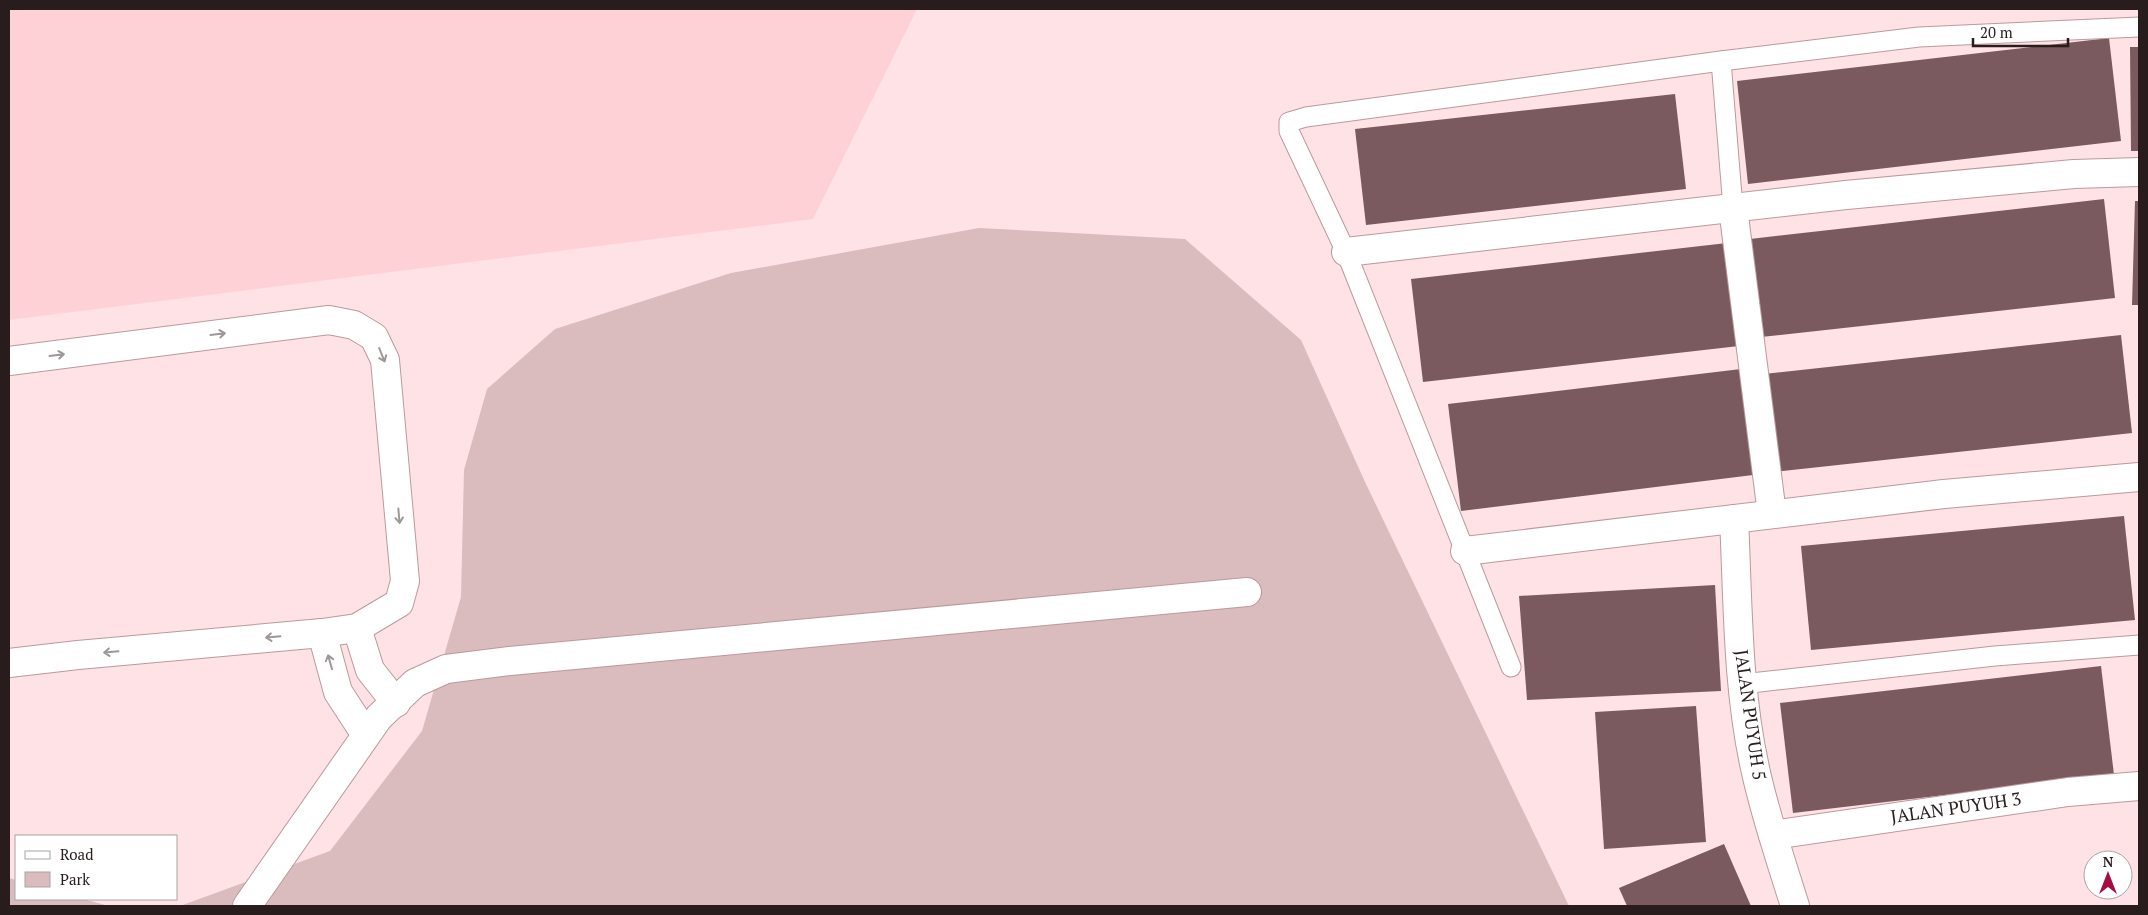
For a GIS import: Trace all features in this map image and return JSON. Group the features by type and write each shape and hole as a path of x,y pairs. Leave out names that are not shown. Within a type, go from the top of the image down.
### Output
{"street":[{"path":"1346,252 1733,208 2064,175 2139,172"},
{"path":"1733,208 1772,514"},
{"path":"9,361 329,320 354,325 374,338 385,360 405,581 399,603 357,628 9,663"},
{"path":"1465,551 1944,494 2139,476"},
{"name":"JALAN PUYUH 5","path":"1734,519 1742,684 1754,767 1795,906"},
{"path":"247,906 379,717 396,703 415,682 446,669 520,660 1247,592"},
{"path":"357,628 370,670 396,703"},
{"path":"322,633 338,692 366,735"},
{"name":"JALAN PUYUH 3","path":"1773,835 2068,792 2139,786"}],"lane":[{"path":"1511,667 1346,252 1289,132 1289,122 1306,117 1721,61 1919,37 2139,27"},
{"path":"1721,61 1733,208"},
{"path":"1742,684 1995,656 2139,645"}],"shaded area":[{"path":"9,9 917,9 813,219 9,320"}],"green space":[{"path":"979,228 1185,239 1301,340 1365,482 1569,906 180,906 330,851 422,731 461,597 464,470 487,389 555,329 731,273"},
{"path":"9,878 15,880 15,900 87,900 109,906 9,906"}],"building":[{"path":"2109,38 2121,141 1748,184 1737,81"},
{"path":"2130,47 2139,47 2139,151 2131,151"},
{"path":"1675,94 1686,189 1366,225 1355,129"},
{"path":"2104,199 2115,298 1761,337 1750,239"},
{"path":"2135,201 2139,201 2139,305 2132,305"},
{"path":"1727,243 1739,346 1423,382 1411,279"},
{"path":"2121,335 2132,433 1774,472 1764,374"},
{"path":"1741,369 1753,475 1461,511 1448,404"},
{"path":"2124,516 2135,620 1811,650 1801,546"},
{"path":"1715,585 1721,691 1527,700 1519,596"},
{"path":"2101,666 2114,775 1793,813 1780,703"},
{"path":"1696,706 1706,842 1604,849 1595,712"},
{"path":"1724,844 1751,906 1627,906 1619,888"}]}
